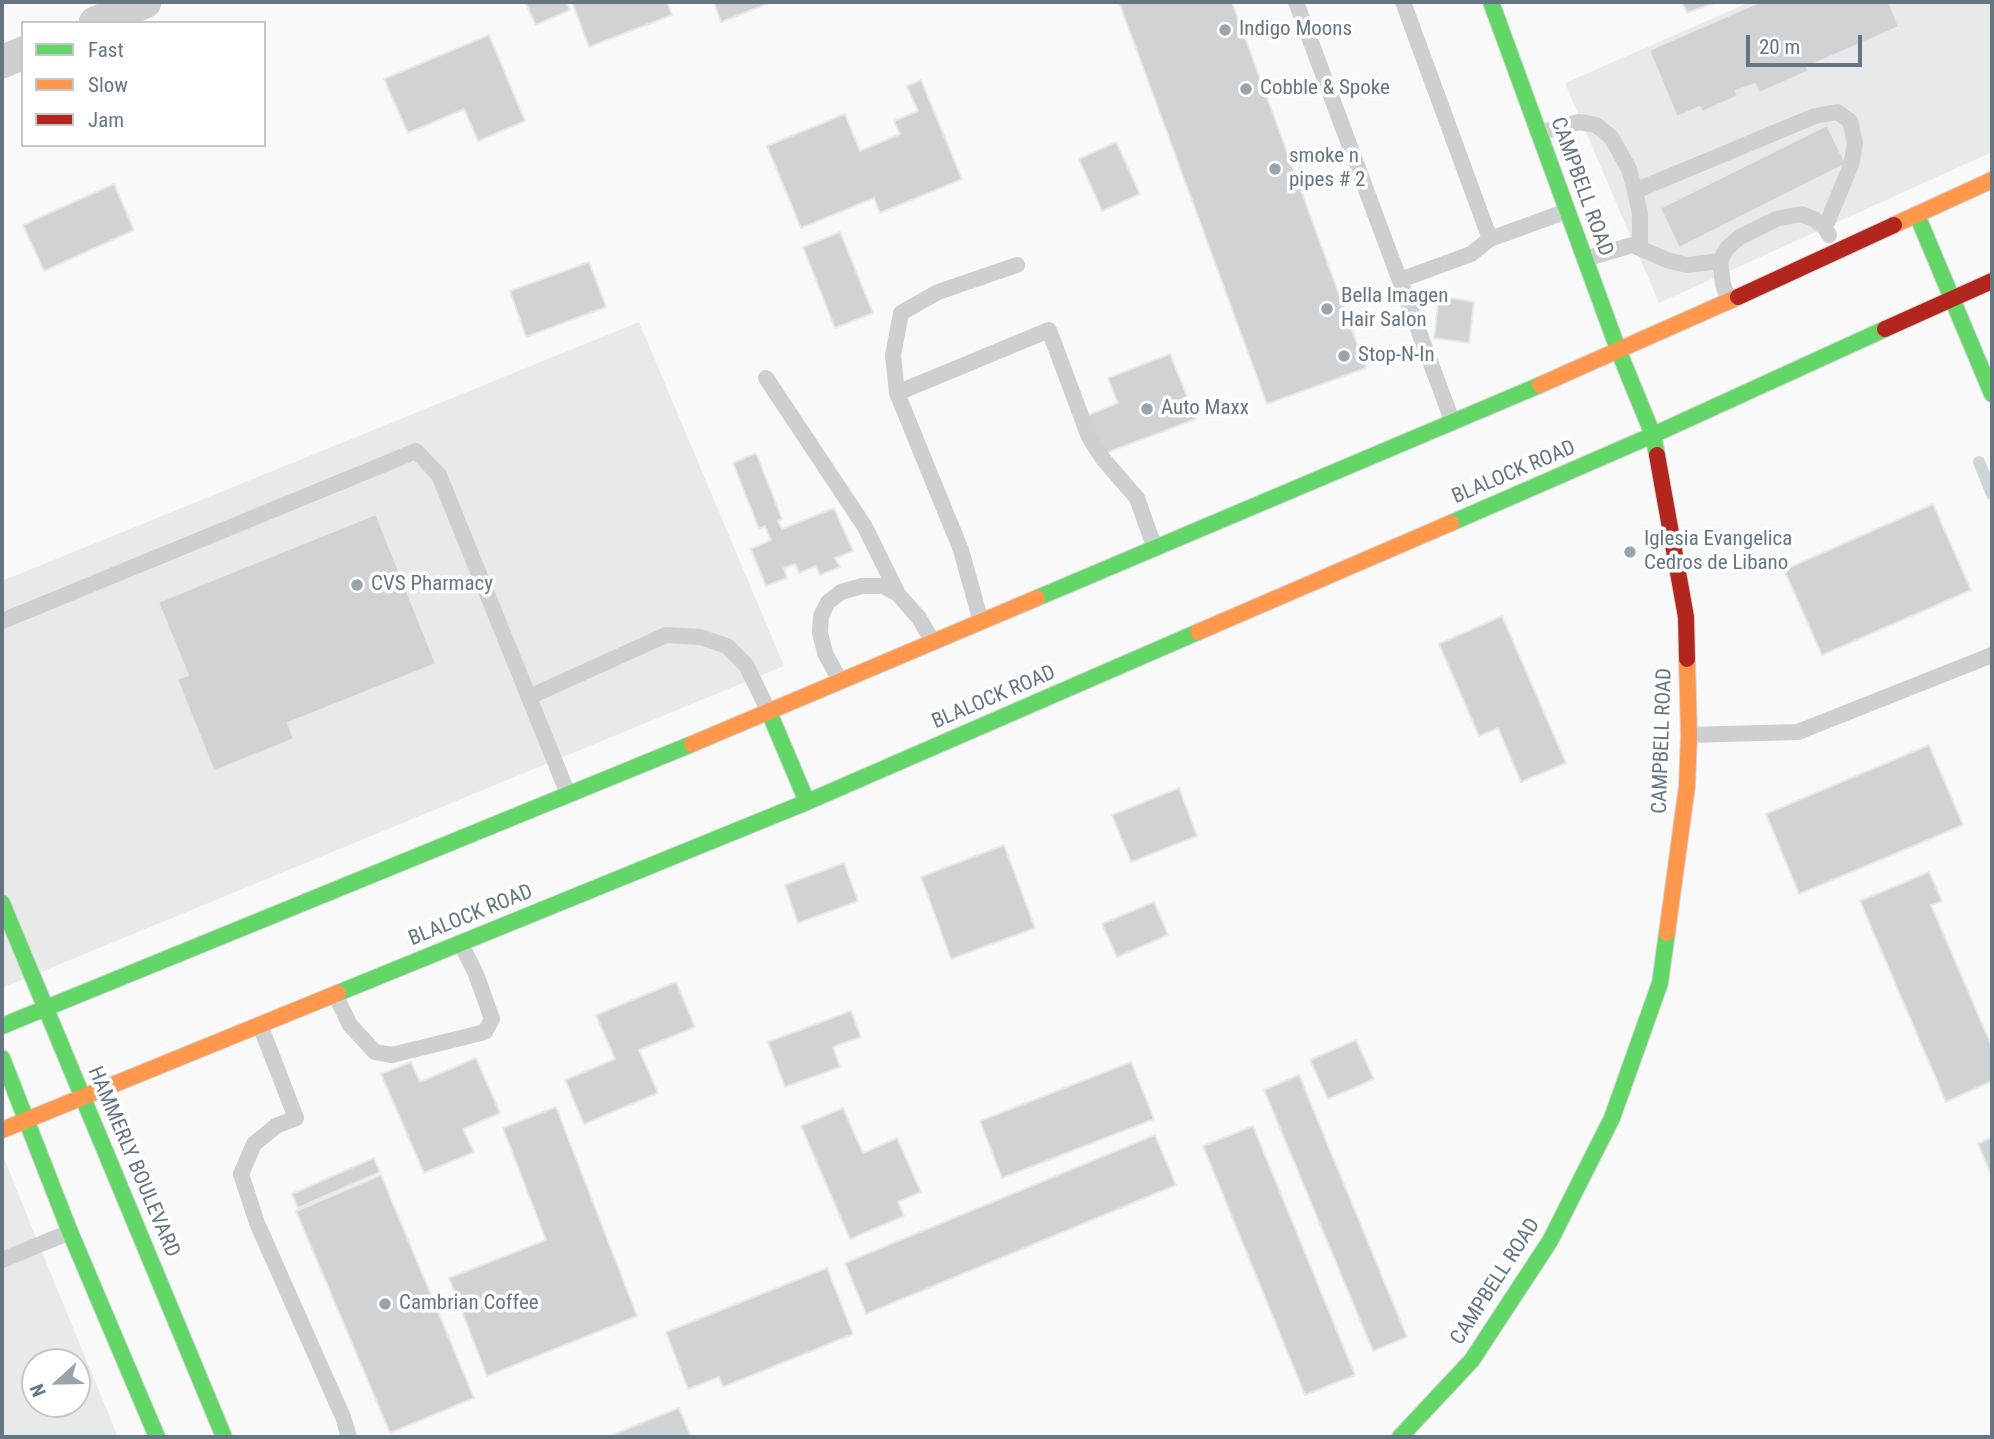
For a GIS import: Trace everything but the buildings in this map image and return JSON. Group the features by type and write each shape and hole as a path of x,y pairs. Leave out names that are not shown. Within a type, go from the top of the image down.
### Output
{"main road":[{"name":"CAMPBELL ROAD","path":"1400,1437 1472,1360 1550,1241 1612,1118 1660,984 1687,786 1689,735 1686,617 1653,435 1584,259 1491,2"},
{"path":"2,1026 769,712 1452,423 1619,352 1992,180"},
{"path":"1917,215 1992,394"},
{"name":"BLALOCK ROAD","path":"2,1130 807,802 1653,435 1992,281"},
{"path":"769,712 807,802"},
{"name":"HAMMERLY BOULEVARD","path":"2,904 224,1437"},
{"path":"2,1058 70,1232 157,1437"}],"street":[{"path":"100,21 145,2"},
{"path":"2,62 21,54"}],"lane":[{"path":"1296,2 1452,423"},
{"path":"1403,2 1490,239"},
{"path":"1635,191 1815,116 1837,112 1850,121 1856,143 1852,165 1825,228"},
{"path":"1538,132 1579,122 1604,130 1620,152 1635,191 1640,214 1640,248"},
{"path":"1400,280 1471,254 1490,239 1567,211"},
{"path":"1729,302 1720,273 1720,261 1727,248 1740,237 1776,219 1801,214 1814,219 1825,228 1837,252"},
{"path":"1584,259 1632,245 1667,260 1687,265 1720,261"},
{"path":"981,622 961,550 897,393 893,355 901,313 938,292 1017,265"},
{"path":"897,393 1049,330 1089,437 1103,459 1137,498 1155,549"},
{"path":"766,378 865,527 898,594 919,618 933,642"},
{"path":"2,621 416,451 439,475 568,794"},
{"path":"840,681 825,653 820,632 821,615 828,602 841,592 862,586 883,586 898,594"},
{"path":"529,697 666,635 700,637 727,646 746,665 769,712"},
{"path":"1689,735 1798,733 1992,655"},
{"path":"335,994 350,1025 375,1052 392,1055 485,1032 492,1019 461,942"},
{"path":"260,1024 296,1118 276,1126 254,1144 241,1174 257,1223 349,1437"},
{"path":"2,1261 70,1232"}],"shaded area":[{"path":"1750,2 1992,2 1992,152 1659,303 1565,83"},
{"path":"639,322 784,666 2,988 2,581"},
{"path":"2,1153 81,1348 21,1348 21,1418 91,1418 91,1371 118,1437 2,1437"}],"waterway":[{"path":"1979,462 1992,494"}],"traffic: fast":[{"path":"1491,2 1619,352 1653,435 1657,455"},
{"path":"1917,215 1992,394"},
{"path":"1451,523 1885,329"},
{"path":"1037,598 1540,385"},
{"path":"338,993 807,802 1198,632"},
{"path":"769,712 807,802"},
{"path":"2,1026 692,744"},
{"path":"2,903 224,1437"},
{"path":"1400,1437 1472,1360 1550,1241 1612,1118 1660,983 1667,933"},
{"path":"2,1058 70,1232 157,1437"}],"traffic: slow":[{"path":"1894,225 1992,180"},
{"path":"1540,385 1738,297"},
{"path":"1198,632 1451,523"},
{"path":"692,744 1037,598"},
{"path":"1667,933 1687,786 1687,659"},
{"path":"2,1130 338,993"}],"traffic: jam":[{"path":"1738,297 1894,225"},
{"path":"1885,329 1992,281"},
{"path":"1657,455 1686,617 1687,659"}],"place":[{"name":"Indigo Moons","path":"1225,30"},
{"name":"Cobble & Spoke","path":"1246,89"},
{"name":"smoke n pipes # 2","path":"1275,169"},
{"name":"Bella Imagen Hair Salon","path":"1327,309"},
{"name":"Stop-N-In","path":"1344,356"},
{"name":"Auto Maxx","path":"1147,409"},
{"name":"Iglesia Evangelica Cedros de Libano","path":"1630,552"},
{"name":"CVS Pharmacy","path":"357,585"},
{"name":"Cambrian Coffee","path":"385,1304"}]}
